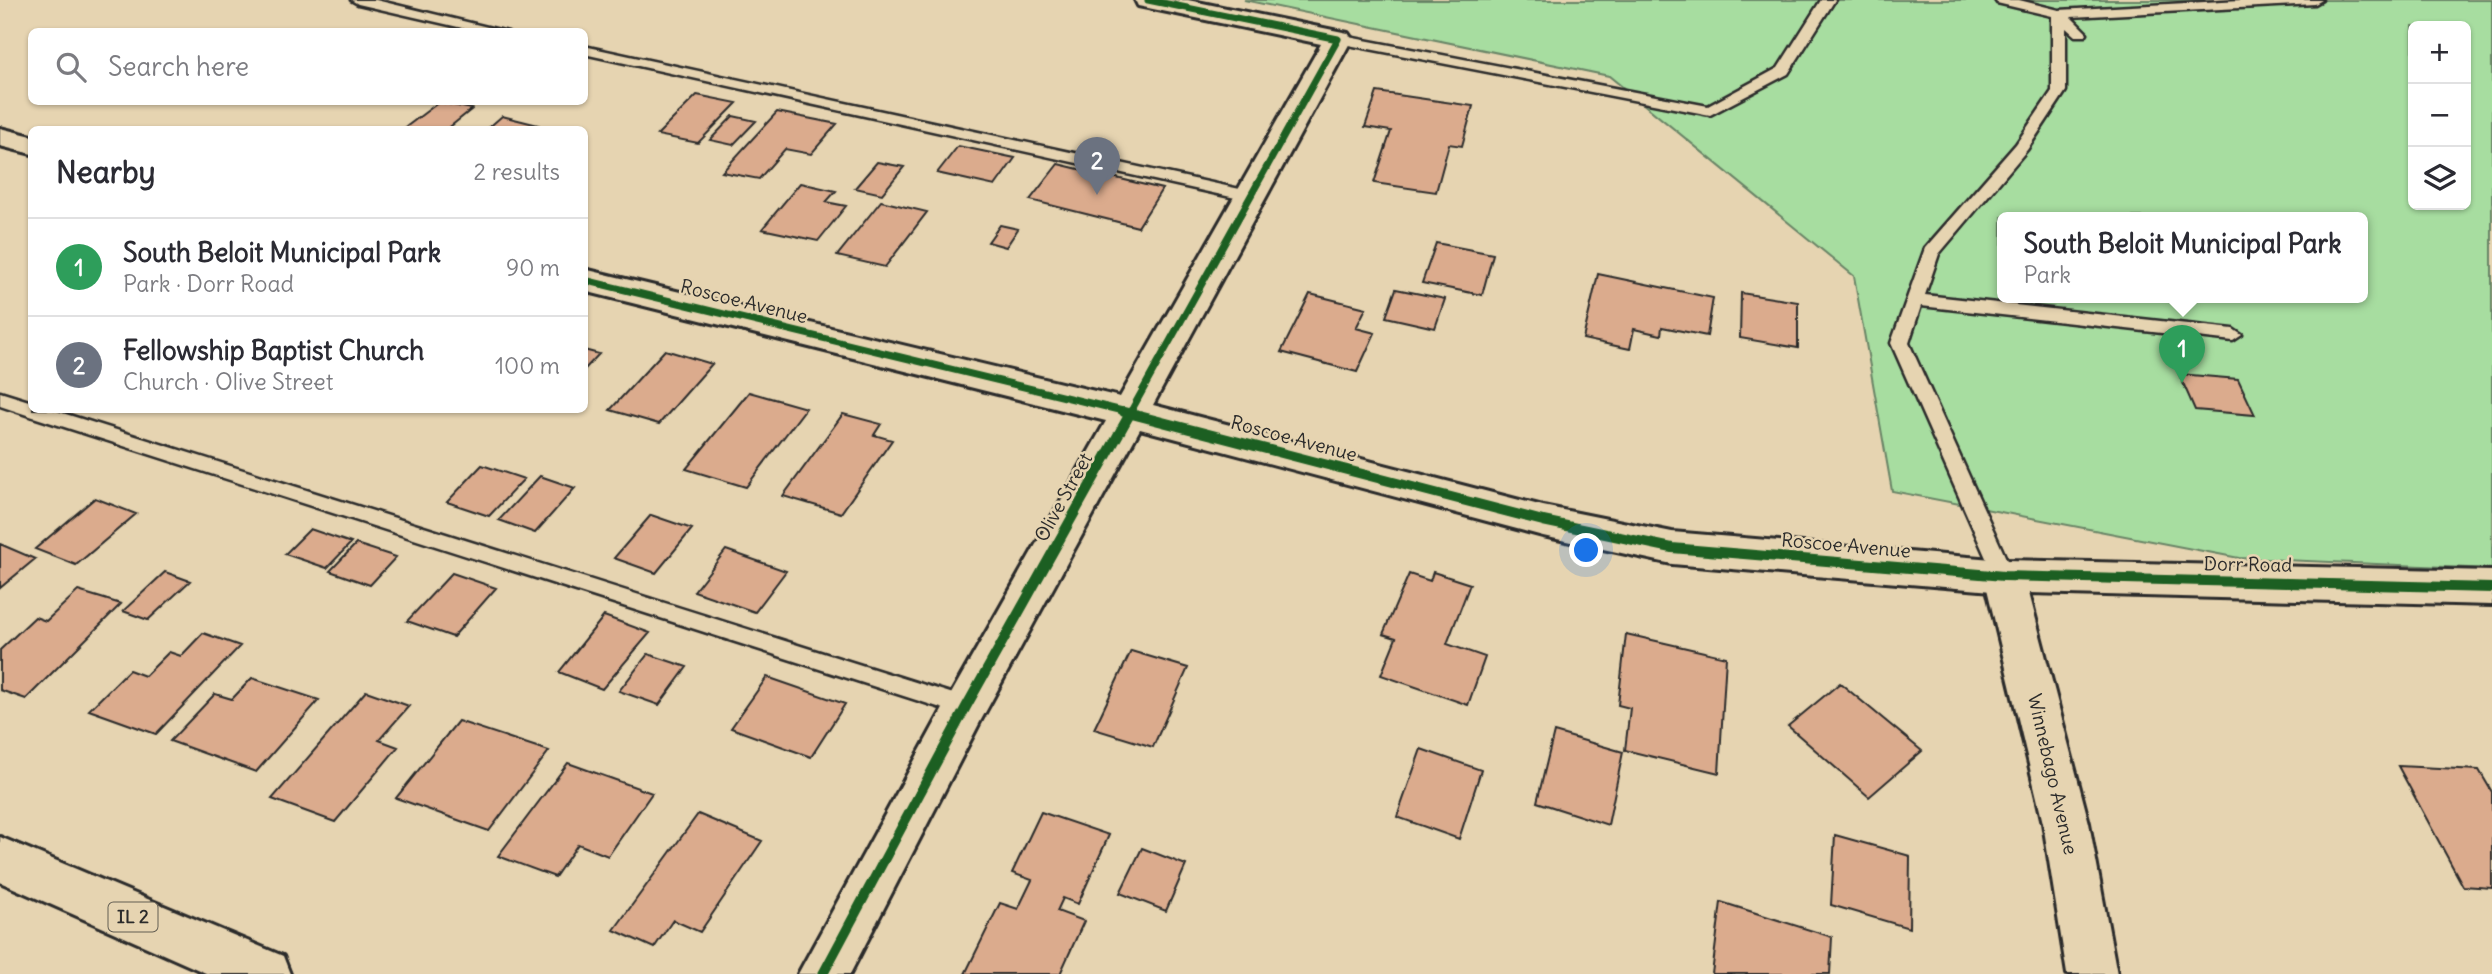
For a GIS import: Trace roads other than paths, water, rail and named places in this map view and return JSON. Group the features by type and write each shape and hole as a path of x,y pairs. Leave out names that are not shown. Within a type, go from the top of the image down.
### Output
{"street":[{"path":"1148,0 1338,39"},
{"name":"Olive Street","path":"823,974 966,707 1338,39"},
{"path":"0,137 28,144"},
{"name":"Roscoe Avenue","path":"588,281 1130,413 1543,521 1672,548 2004,576"},
{"name":"Dorr Road","path":"2004,576 2492,587"},
{"name":"Winnebago Avenue","path":"2004,576 2055,769 2085,917 2092,974"},
{"name":"IL 2","path":"0,859 265,974"}],"lane":[{"path":"358,0 482,28"},
{"path":"1338,39 1710,111 1783,71 1828,0"},
{"path":"2002,0 2059,14 2315,0"},
{"path":"2059,14 2080,33"},
{"path":"2004,576 1900,343 1931,252 2022,147 2059,91 2059,14"},
{"path":"588,51 1249,196"},
{"path":"1915,300 2233,335"},
{"path":"0,399 28,408"},
{"path":"45,413 966,707"}],"place":[{"name":"Fellowship Baptist Church","path":"1097,195"},
{"name":"South Beloit Municipal Park","path":"2182,383"}]}
